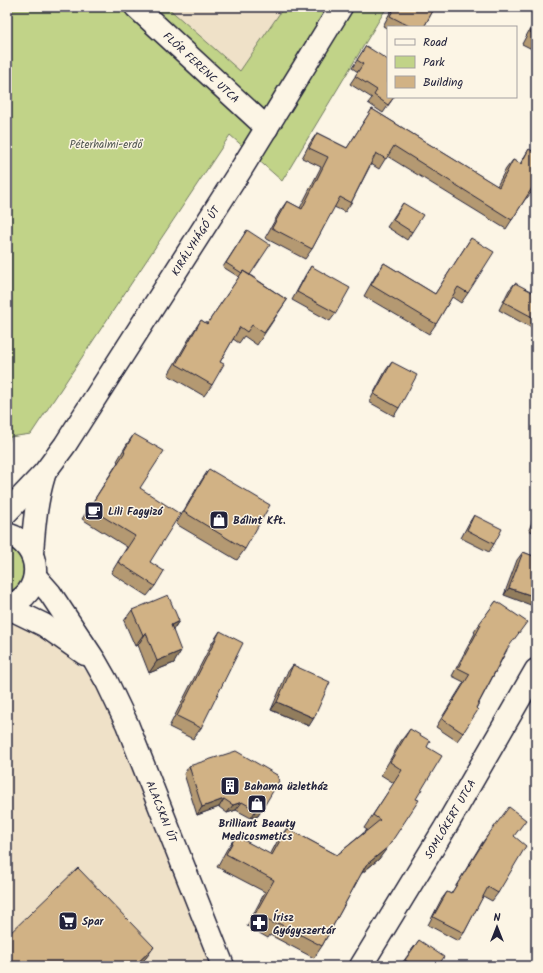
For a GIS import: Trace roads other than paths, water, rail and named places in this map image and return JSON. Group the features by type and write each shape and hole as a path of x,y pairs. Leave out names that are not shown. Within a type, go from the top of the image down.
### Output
{"street":[{"name":"FLÓR FERENC UTCA","path":"136,7 267,128"},
{"name":"KIRÁLYHÁGÓ ÚT","path":"7,512 45,472 65,445 267,128 341,7"},
{"name":"KIRÁLYHÁGÓ ÚT","path":"32,553 35,512 39,491 45,472"},
{"path":"7,534 23,542 32,553 35,564 35,576"},
{"name":"ALACSKAI ÚT","path":"7,606 17,602 27,594 31,588 35,576"},
{"name":"ALACSKAI ÚT","path":"35,576 50,594 95,661 107,682 127,724 223,966"},
{"name":"ALACSKAI ÚT","path":"7,606 44,625 95,661"},
{"name":"SOMLÓKERT UTCA","path":"361,966 445,828 536,670"}],"place":[{"name":"Lili Fagyizó","path":"94,511"},
{"name":"Bálint Kft.","path":"219,520"},
{"name":"Bahama üzletház","path":"230,786"},
{"name":"Brilliant Beauty Medicosmetics","path":"257,804"},
{"name":"Spar","path":"68,921"},
{"name":"Írisz Gyógyszertár","path":"259,923"}],"park label":[{"name":"Péterhalmi-erdő","path":"106,144"}]}
